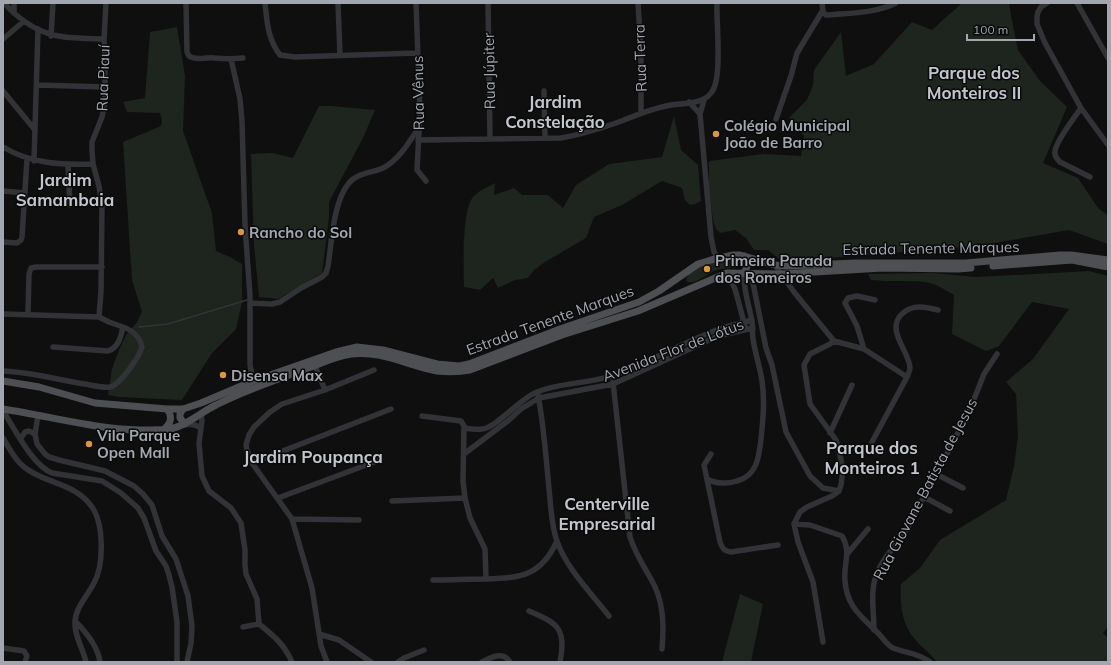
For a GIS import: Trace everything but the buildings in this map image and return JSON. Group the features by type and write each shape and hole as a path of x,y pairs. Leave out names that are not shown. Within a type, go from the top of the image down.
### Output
{"main road":[{"name":"Estrada Tenente Marques","path":"3,381 39,387 94,403 183,409 253,381 336,352 357,347 383,350 437,364 459,366 469,364 560,329 639,302 652,296 693,267 708,260 718,258 737,255 775,265 787,266 856,263 958,264 1060,255 1108,260"},
{"path":"744,256 748,262 746,275"},
{"name":"Estrada Tenente Marques","path":"3,410 122,430 163,430 174,428 185,424 219,403 255,387 346,355 363,353 382,356 437,371 460,372 470,370 562,335 638,311 728,273 746,275 883,268 958,269 1072,260 1108,268"},
{"path":"688,271 684,283 694,287"},
{"path":"193,406 199,410 201,414"},
{"path":"163,430 170,424 171,420 170,413 167,409"},
{"path":"183,409 180,414 180,418 185,424"}],"street":[{"path":"4,3 24,21 51,36 64,38 104,39"},
{"path":"14,3 14,13"},
{"path":"51,36 52,3"},
{"name":"Rua Piauí","path":"99,317 102,267 102,205 93,164 92,142 102,117 105,88 104,39 106,3"},
{"path":"186,3 187,52 189,56 196,58 243,58"},
{"path":"265,3 270,39 274,48 280,55 295,57 417,52"},
{"path":"338,3 340,55"},
{"name":"Rua Vênus","path":"416,3 420,113 417,170 426,180"},
{"name":"Rua Júpiter","path":"488,3 490,138"},
{"name":"Rua Terra","path":"638,3 641,52 642,113"},
{"path":"708,260 711,255 711,237 700,114 704,100 712,93 717,79 717,3"},
{"path":"822,3 824,14 829,15 865,12 896,3"},
{"path":"1047,3 1041,7 1038,12 1037,24 1048,49 1081,108 1108,145"},
{"path":"1077,3 1108,58"},
{"path":"776,119 798,53 823,10"},
{"path":"3,40 24,21"},
{"path":"34,160 38,30"},
{"path":"231,59 240,99 242,121 245,225 250,303 250,364 253,381"},
{"path":"37,86 105,88"},
{"path":"544,91 546,138"},
{"path":"3,92 35,130"},
{"path":"418,140 561,138 573,136 616,123 662,106 704,100"},
{"path":"689,102 700,114"},
{"path":"1081,108 1057,145 1055,150 1056,159 1090,177"},
{"path":"250,303 272,304 280,302 301,288 324,276 328,266 339,201 350,182 355,178 383,168 390,163 405,149 419,127"},
{"path":"3,148 27,159 68,165 93,164"},
{"path":"3,242 17,242 21,240 22,237 27,159"},
{"path":"68,165 70,205"},
{"path":"3,191 25,193"},
{"path":"711,237 714,252 718,258"},
{"path":"775,265 794,292 834,341 864,349 908,377"},
{"path":"28,314 29,274 30,269 33,267 102,267"},
{"path":"728,273 744,322 750,328"},
{"path":"731,281 737,283 746,275"},
{"path":"707,479 724,483 739,481 752,472 757,464 764,394 761,372 750,328 752,320 746,275"},
{"path":"746,275 772,365 786,432 810,476 823,488 839,491"},
{"path":"864,349 857,326 846,303 848,298 853,296 875,300"},
{"path":"872,442 908,377 910,368 897,334 897,320 902,313 912,307 924,307 938,310"},
{"path":"3,314 99,317 114,325 128,329 138,338 142,347 128,370 120,380 110,387 24,372 3,371"},
{"name":"Avenida Flor de Lótus","path":"464,428 482,430 488,428 523,399 538,391 612,376 718,330 752,320"},
{"path":"53,347 108,351 112,350 117,345 123,327"},
{"name":"Avenida Flor de Lótus","path":"464,454 521,409 539,398 613,384 718,336 750,328"},
{"path":"823,642 814,582 798,542 794,524 797,516 803,510 832,496 839,491 841,485 843,470 842,461 836,440 810,404 804,365 810,354 834,341"},
{"name":"Rua Giovane Batista de Jesus","path":"874,630 874,594 876,576 886,558 898,544 907,529 969,412 984,374 997,354"},
{"path":"315,366 325,390"},
{"path":"327,662 322,650 312,588 292,519 252,463 246,445 249,435 260,420 282,404 325,390 374,370"},
{"path":"612,376 630,537 634,552 652,580 660,600 663,622 662,649"},
{"path":"830,433 852,385"},
{"path":"538,391 552,520 557,541 564,556 609,616"},
{"path":"3,410 32,456 45,470 52,473 102,481 131,501 138,508 144,518 156,550 166,566 172,587 177,622 177,662"},
{"path":"252,463 391,410"},
{"path":"201,414 200,455 202,476 209,491 230,508 241,523 246,570 257,598 259,624 281,642 292,662"},
{"path":"38,415 35,434 37,444 45,454 59,460 105,470 134,486 152,505 162,536 176,559 188,596 192,626 191,643 187,662"},
{"path":"422,416 461,421 464,428 463,481 465,498 470,518 485,549 486,579"},
{"path":"185,424 195,425 201,428"},
{"path":"21,438 25,432 28,431 35,434"},
{"path":"3,438 10,450 24,467 36,475 78,493 91,506 96,514 100,532 100,563 98,574 78,612 75,621 76,635 83,650 86,662"},
{"path":"32,456 42,456 45,454"},
{"path":"710,454 704,464 720,542 724,550 727,552 736,552 778,545"},
{"path":"278,498 377,461"},
{"path":"936,474 963,488"},
{"path":"924,497 950,511"},
{"path":"392,501 465,498"},
{"path":"292,519 359,520"},
{"path":"794,524 810,525 842,536 848,553"},
{"path":"868,529 853,545 848,553 844,578 848,596 855,611 892,648 913,653 930,662"},
{"path":"434,580 512,578 523,576 533,572 540,566 557,541"},
{"path":"529,611 548,620 559,629 562,636 563,645 560,662"},
{"path":"75,621 83,629 96,649 100,656 100,662"},
{"path":"243,627 259,624"},
{"path":"319,634 339,640 371,662"},
{"path":"3,648 22,650 26,652 27,656 25,662"},
{"path":"398,662 424,650"},
{"path":"482,662 494,656 500,655 506,657 510,662"}],"shaded area":[{"path":"962,3 1009,3 1018,50 1040,81 1067,107 1043,163 1078,178 1098,208 1108,215 1108,244 1069,230 978,246 789,261 778,258 768,250 754,250 746,238 735,230 720,233 716,229 713,220 709,191 708,163 710,161 763,154 801,156 804,136 789,118 807,100 813,85 814,70 841,32 846,76 874,64 912,22 932,30"},
{"path":"177,27 185,76 183,131 212,213 216,251 242,264 242,302 236,329 212,353 182,400 119,397 108,395 112,369 126,335 137,322 142,312 132,280 123,142 161,126 162,120 160,113 127,112 123,102 145,98 150,32"},
{"path":"319,106 375,110 363,138 329,202 329,218 322,273 278,299 259,297 254,246 251,154 273,153 293,158"},
{"path":"674,116 681,150 698,165 701,201 690,205 685,200 682,188 662,181 622,205 594,217 586,238 545,262 534,270 528,278 515,280 498,288 493,278 480,290 464,287 465,225 470,203 476,194 495,183 494,195 514,188 522,195 548,195 563,208 576,185 609,164 662,157"},
{"path":"737,258 742,261 739,267 717,270 693,282 686,281 688,275 699,267"},
{"path":"1089,271 1108,276 1108,627 1103,633 1108,638 1108,662 937,662 916,640 906,625 901,605 901,584 920,568 940,540 1006,500 1014,466 1018,436 1016,394 1006,382 1033,359 1069,309 1032,302 999,346 986,351 952,334 954,295 929,283 918,281 871,280 868,274 933,273 976,277"},
{"path":"740,594 763,604 751,662 722,662"}],"waterway":[{"path":"139,327 168,324 247,300"}],"place":[{"name":"Colégio Municipal João de Barro","path":"716,134"},
{"name":"Rancho do Sol","path":"241,232"},
{"name":"Primeira Parada dos Romeiros","path":"707,269"},
{"name":"Disensa Max","path":"223,375"},
{"name":"Vila Parque Open Mall","path":"89,444"}],"district":[{"name":"Parque dos Monteiros II","path":"974,82"},
{"name":"Jardim Constelação","path":"555,111"},
{"name":"Jardim Samambaia","path":"65,189"},
{"name":"Jardim Poupança","path":"313,456"},
{"name":"Parque dos Monteiros 1","path":"872,457"},
{"name":"Centerville Empresarial","path":"607,513"}]}
